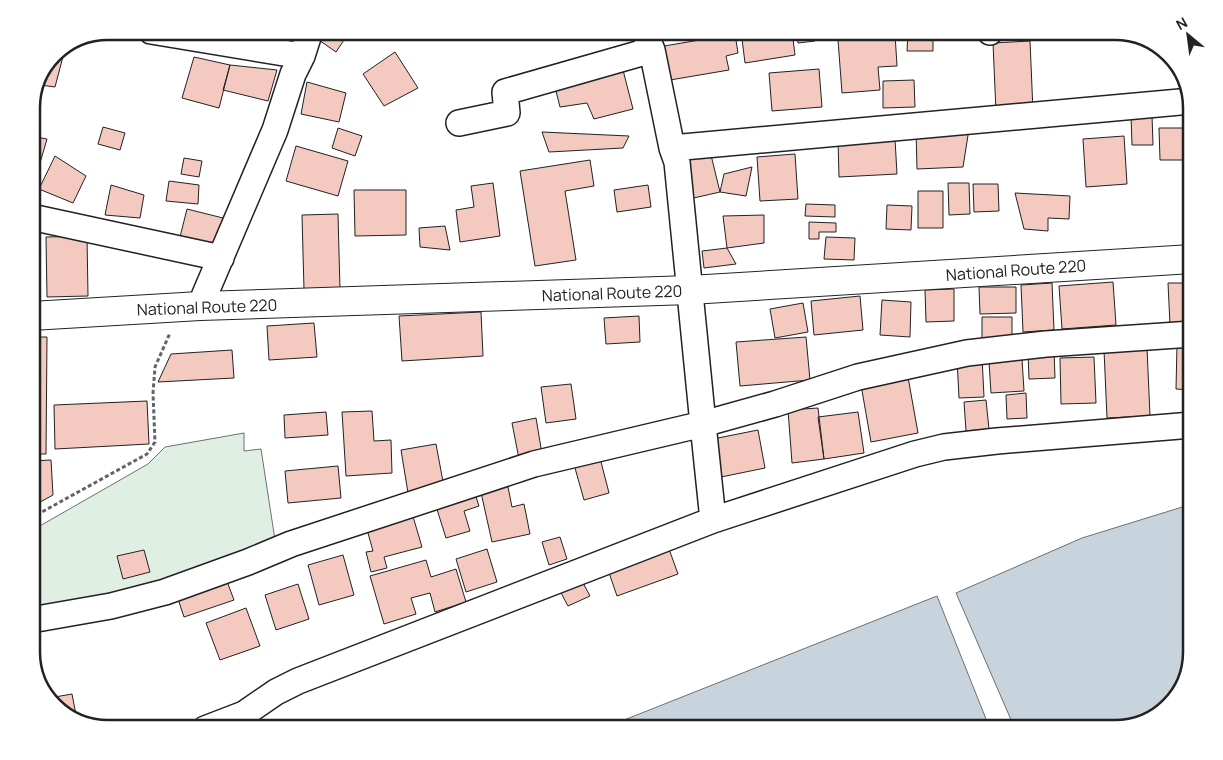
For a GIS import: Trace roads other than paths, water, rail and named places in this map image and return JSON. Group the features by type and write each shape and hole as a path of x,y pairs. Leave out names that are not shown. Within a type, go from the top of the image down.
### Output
{"highway":[{"name":"National Route 220","path":"40,315 191,307 690,290 1183,260"}],"street":[{"path":"208,40 302,56"},
{"path":"191,307 221,258 275,130 293,74 307,40"},
{"path":"459,123 507,113 505,92 648,41 672,148 677,162 713,520"},
{"path":"672,148 1183,102"},
{"path":"40,219 221,258"},
{"path":"40,618 111,606 165,592 248,562 291,544 534,464 702,424 775,404 858,377 967,353 1046,344 1183,335"},
{"path":"228,720 244,714 276,692 298,681 713,520 871,467 944,447 1183,426"}]}
